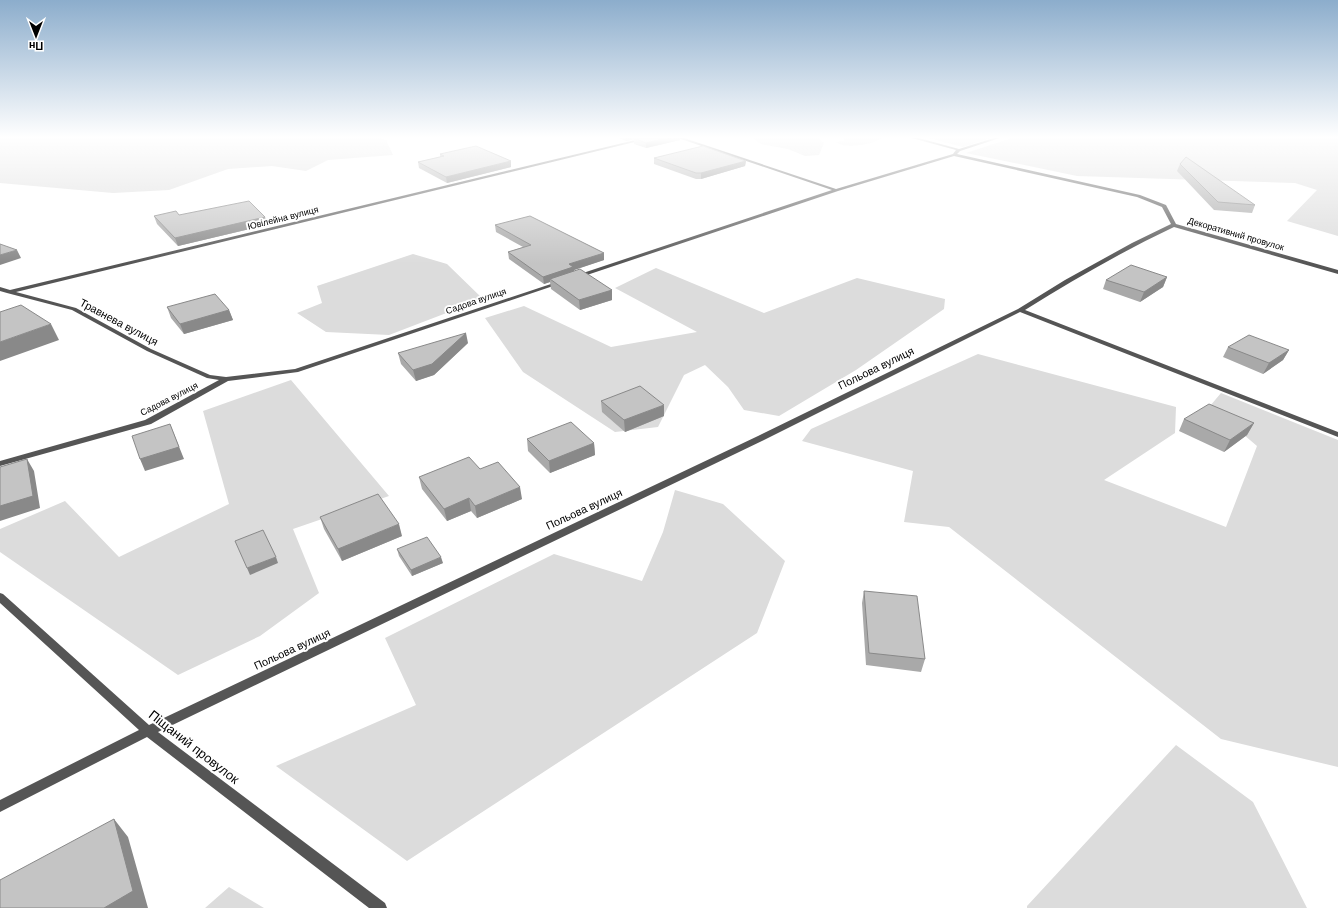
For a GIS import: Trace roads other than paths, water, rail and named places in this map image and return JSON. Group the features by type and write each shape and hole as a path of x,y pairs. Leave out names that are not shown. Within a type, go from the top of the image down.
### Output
{"street":[{"name":"Ювілейна вулиця","path":"9,292 477,179"},
{"path":"804,179 836,190"},
{"name":"Садова вулиця","path":"0,464 148,422 226,380 296,371 836,190 872,179"},
{"name":"Декоративний провулок","path":"1063,179 1138,196 1164,206 1174,225 1338,272"},
{"name":"Польова вулиця","path":"0,806 148,731 761,438 1020,310 1066,281 1127,248 1174,225"},
{"name":"Травнева вулиця","path":"0,288 9,292 74,309 149,350 209,377 226,380"},
{"path":"1020,310 1338,435"},
{"name":"Піщаний провулок","path":"0,597 148,731 380,908"}]}
